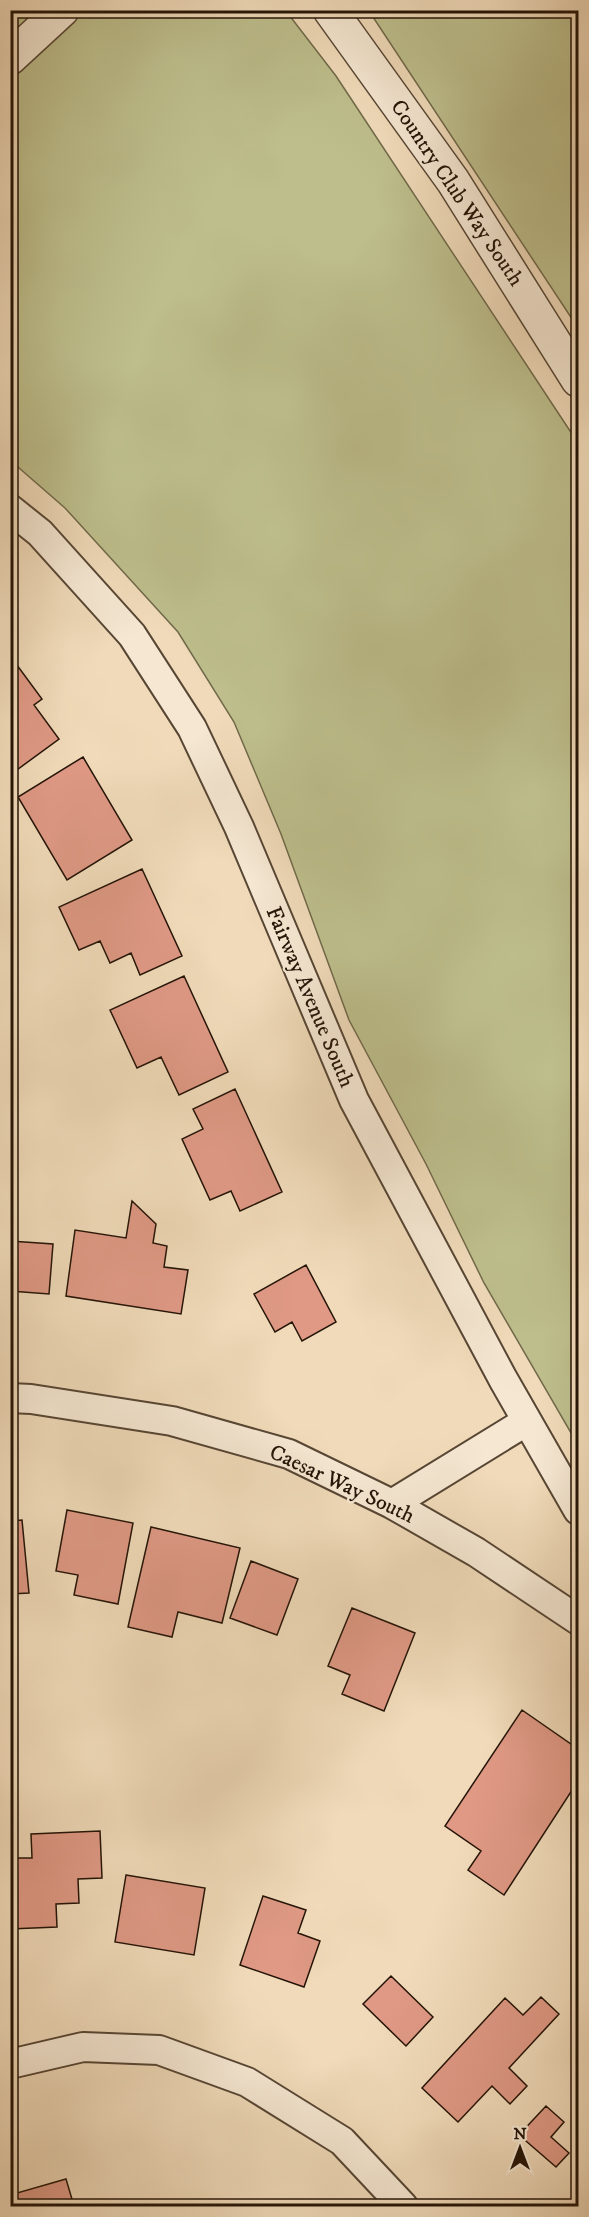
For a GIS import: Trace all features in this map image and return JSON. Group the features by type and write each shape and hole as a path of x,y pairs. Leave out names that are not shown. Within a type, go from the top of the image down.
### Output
{"street":[{"path":"10,58 62,10"},
{"name":"Country Club Way South","path":"330,10 453,181 579,380"},
{"name":"Fairway Avenue South","path":"10,509 40,533 132,636 192,728 239,827 354,1100 527,1421 579,1510"},
{"name":"Caesar Way South","path":"10,1398 31,1399 172,1421 289,1454 392,1504 476,1552 579,1620"},
{"path":"392,1504 527,1421"},
{"path":"10,2064 83,2047 159,2050 247,2082 342,2141 403,2206"}],"green space":[{"path":"11,11 286,11 336,76 578,443 578,1445 484,1283 426,1164 349,1020 281,834 234,722 178,632 65,508 11,461"},
{"path":"369,11 578,11 578,328"}],"building":[{"path":"11,657 42,699 34,705 59,739 10,775"},
{"path":"83,757 132,840 67,880 18,797"},
{"path":"142,869 182,956 140,975 131,953 110,963 100,941 79,950 59,907"},
{"path":"184,976 228,1072 179,1095 161,1057 137,1068 110,1010"},
{"path":"235,1089 282,1192 240,1211 231,1191 210,1200 182,1139 203,1129 193,1109"},
{"path":"132,1201 156,1224 153,1243 167,1246 164,1267 188,1270 181,1314 66,1296 75,1230 126,1238"},
{"path":"10,1241 53,1244 49,1294 10,1291"},
{"path":"306,1265 336,1322 302,1341 292,1322 275,1332 254,1294"},
{"path":"67,1510 133,1523 118,1604 74,1595 78,1575 56,1571"},
{"path":"22,1520 29,1593 10,1594 10,1521"},
{"path":"151,1527 240,1548 222,1623 178,1612 172,1637 128,1627"},
{"path":"251,1561 298,1579 277,1635 230,1618"},
{"path":"352,1608 415,1633 384,1711 342,1694 350,1675 328,1666"},
{"path":"522,1710 578,1749 578,1781 504,1895 468,1870 481,1851 445,1826"},
{"path":"100,1831 102,1878 78,1879 79,1903 56,1904 57,1927 10,1929 10,1858 32,1858 31,1834"},
{"path":"126,1875 205,1888 194,1955 115,1942"},
{"path":"263,1896 306,1910 298,1933 320,1941 304,1987 240,1965"},
{"path":"391,1976 433,2017 406,2046 363,2004"},
{"path":"541,1997 559,2014 509,2068 527,2086 510,2104 492,2086 458,2122 422,2088 505,1998 523,2015"},
{"path":"546,2106 564,2122 551,2137 569,2153 556,2167 519,2135"},
{"path":"66,2179 74,2206 10,2206 10,2195"}]}
